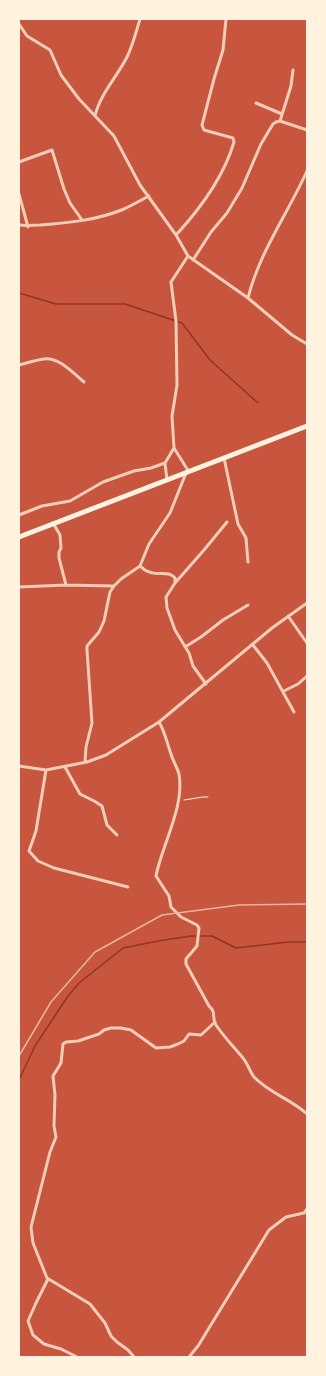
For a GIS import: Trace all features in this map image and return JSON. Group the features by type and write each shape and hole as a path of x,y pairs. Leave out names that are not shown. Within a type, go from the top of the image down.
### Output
{"main road":[{"path":"19,537 307,426"}],"street":[{"path":"95,116 97,106 127,57 140,19"},
{"path":"176,235 191,219 207,198 234,142 233,138 229,136 204,130 202,125 223,50 226,19"},
{"path":"19,24 27,36 50,50 60,76 79,99 114,136 133,173 176,235 188,256 248,298 292,335 307,344"},
{"path":"133,40 137,43"},
{"path":"280,121 291,86 293,70"},
{"path":"256,103 282,114"},
{"path":"193,260 211,232 227,213 242,188 261,144 273,124 280,121 307,130"},
{"path":"19,162 52,150 70,203 82,220"},
{"path":"248,298 253,279 280,221 307,171"},
{"path":"19,194 28,227"},
{"path":"19,225 28,227 82,220 125,209 149,196"},
{"path":"85,762 86,747 92,728 87,646 101,629 110,592 114,586 140,566 149,544 170,513 188,472 174,448 172,416 177,385 176,307 172,296 172,282 188,256"},
{"path":"19,365 45,359 53,360 59,362 84,382"},
{"path":"167,480 165,463 174,448"},
{"path":"224,458 238,524 246,538 248,562"},
{"path":"19,515 42,506 70,501 103,482 165,463"},
{"path":"206,684 193,666 185,647 175,630 166,601 167,594 175,583 227,522"},
{"path":"53,523 60,535 61,548 59,558 66,586"},
{"path":"140,566 152,574 172,574 175,578 175,583"},
{"path":"19,587 114,586"},
{"path":"19,766 46,770 66,767 106,755 159,722 288,616 307,603"},
{"path":"185,647 223,620 248,605"},
{"path":"288,616 307,643"},
{"path":"253,645 260,652 294,712"},
{"path":"284,692 298,684 307,676"},
{"path":"159,722 164,732 171,756 177,768 180,781 179,796 172,826 156,876 169,896 172,907 181,917 197,925 199,928 197,946 186,959 186,964 209,1006 214,1010 215,1022 244,1060 254,1076 265,1086 302,1109 307,1114"},
{"path":"66,767 80,794 102,806 107,825 117,835"},
{"path":"46,770 36,831 29,851 38,861 54,868 128,887"},
{"path":"134,1357 111,1336 105,1323 90,1304 48,1278 33,1243 31,1227 50,1152 56,1137 54,1126 55,1095 53,1076 61,1063 63,1044 66,1042 85,1039 111,1028 120,1028 131,1030 156,1048 170,1047 184,1041 189,1034 201,1035 215,1022"},
{"path":"189,1357 198,1346 269,1230 286,1217 304,1213 307,1209"},
{"path":"48,1278 28,1321 33,1335 44,1344 61,1349 77,1357"}],"path":[{"path":"184,800 208,797"}],"waterway":[{"path":"19,293 56,304 125,304 182,323 210,360 258,403"},
{"path":"19,1080 35,1046 68,996 79,983 123,948 191,936 212,936 236,948 289,942 307,942"}],"railway":[{"path":"19,1056 51,1002 95,952 162,915 239,905 307,904"}]}
